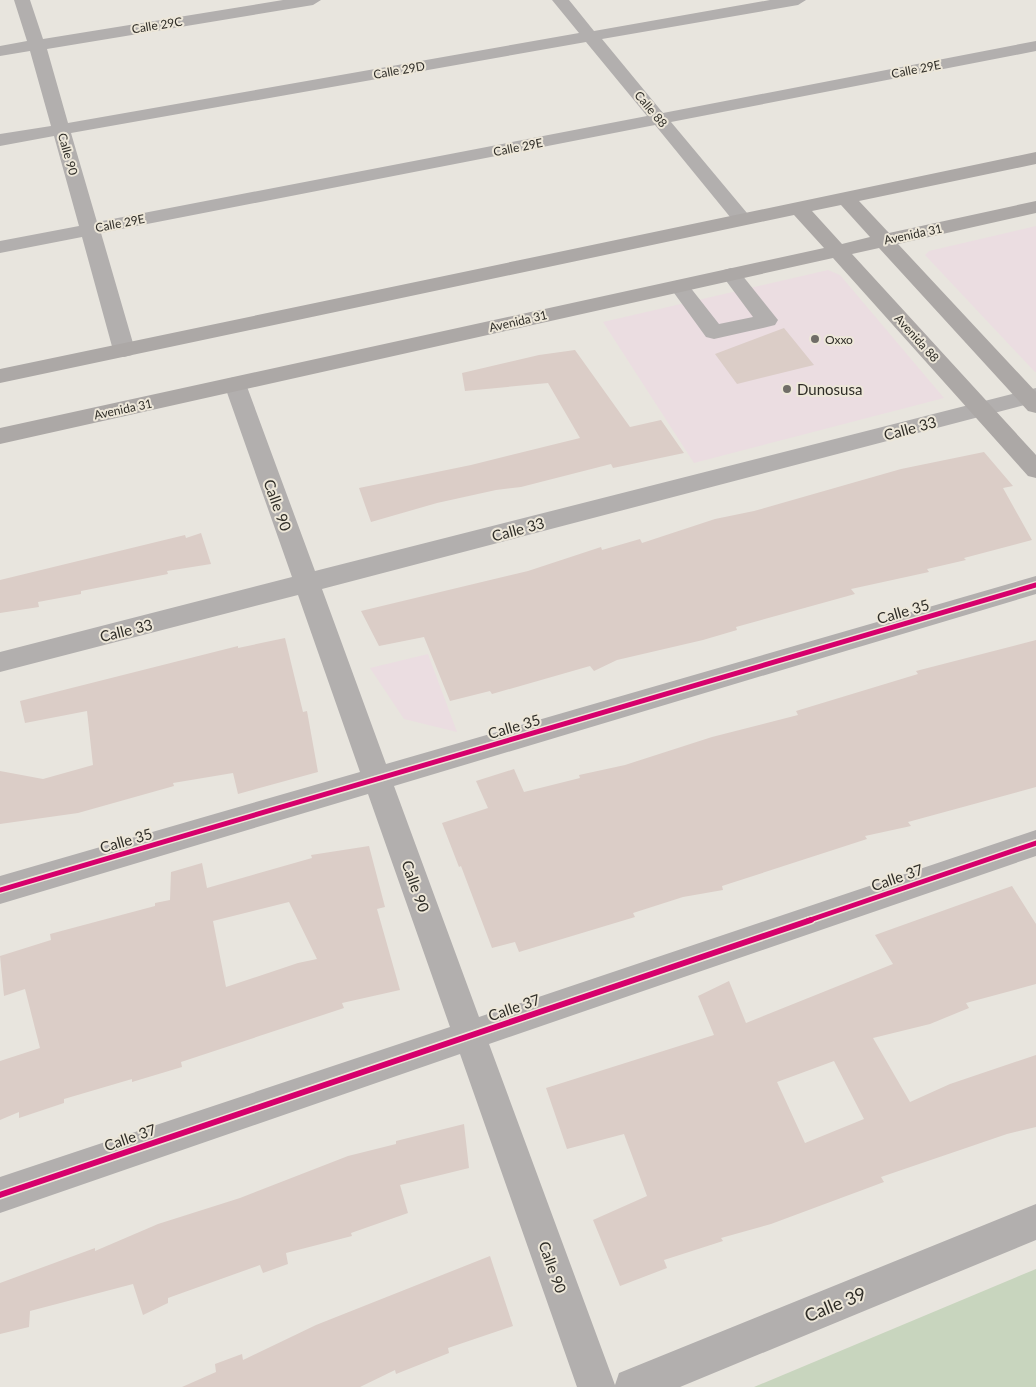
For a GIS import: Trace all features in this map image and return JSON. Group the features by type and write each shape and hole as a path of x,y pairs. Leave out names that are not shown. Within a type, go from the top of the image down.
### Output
{"main road":[{"path":"0,376 742,218 1036,158"},
{"path":"844,197 1033,399"},
{"name":"Avenida 88","path":"798,207 1036,470"},
{"name":"Avenida 31","path":"0,436 1036,207"}],"street":[{"name":"Calle 90","path":"22,0 37,45 124,350"},
{"name":"Calle 29C","path":"0,52 313,0"},
{"name":"Calle 88","path":"560,0 742,218"},
{"name":"Calle 29D","path":"0,140 798,0"},
{"name":"Calle 29E","path":"0,246 1036,46"},
{"path":"679,286 714,332 767,320 731,274"},
{"name":"Calle 90","path":"235,384 596,1387"},
{"name":"Calle 33","path":"0,662 982,409 1033,399"},
{"name":"Calle 35","path":"0,890 1036,585"},
{"name":"Calle 37","path":"0,1195 1036,843"},
{"name":"Calle 39","path":"634,1387 1036,1222"}],"shaded area":[{"path":"1036,226 1035,372 925,255 929,251"},
{"path":"828,270 840,275 944,398 694,463 603,322"},
{"path":"428,654 457,732 404,719 370,668"}],"green space":[{"path":"1036,1269 1036,1387 754,1387"}],"building":[{"path":"784,328 814,365 737,384 715,354"},
{"path":"575,350 630,427 661,420 684,453 613,468 611,464 521,487 496,490 437,503 371,522 359,488 471,465 580,438 548,383 465,391 462,373 539,355"},
{"path":"984,452 1013,486 1003,488 1032,540 964,558 966,560 927,569 929,572 851,589 855,594 736,627 737,630 703,640 617,660 594,671 590,666 492,694 490,691 450,701 424,637 379,646 361,611 528,571 601,547 602,550 640,539 642,543 715,519 754,511 901,469"},
{"path":"201,533 211,564 167,571 168,574 81,591 81,594 38,602 39,607 0,613 0,580 185,535 186,538"},
{"path":"285,638 303,712 307,711 318,772 238,794 233,773 173,783 174,786 78,813 0,824 0,771 43,779 93,765 87,711 25,723 20,701 238,646 238,648"},
{"path":"1036,640 1036,787 908,822 911,826 865,836 867,839 722,886 723,890 683,897 633,913 635,917 519,952 515,942 492,948 461,866 459,867 442,823 488,808 476,781 514,769 524,792 580,778 579,775 625,765 712,737 798,715 796,711 918,674 916,671"},
{"path":"369,846 385,907 377,909 400,990 342,1003 344,1008 181,1062 182,1067 132,1082 132,1079 64,1099 64,1103 19,1118 19,1112 0,1120 0,1061 40,1048 25,989 4,996 0,956 51,940 50,934 155,906 155,903 170,900 171,872 202,863 207,888 312,858 311,855","holes":["289,902 317,959 298,963 226,987 213,921"]},
{"path":"1012,886 1036,924 1036,984 966,1003 969,1008 930,1024 873,1038 910,1102 950,1084 1036,1055 1036,1127 1007,1134 881,1177 884,1182 771,1224 721,1238 723,1241 664,1260 667,1268 620,1286 593,1220 647,1196 624,1134 567,1149 546,1088 714,1035 698,996 729,981 746,1023 893,964 875,935","holes":["834,1061 864,1119 805,1143 777,1082"]},
{"path":"464,1124 469,1168 400,1185 408,1213 351,1233 352,1236 286,1253 288,1264 263,1273 260,1265 168,1298 168,1303 143,1315 133,1284 30,1311 29,1327 0,1334 0,1283 95,1248 95,1251 158,1224 240,1198 348,1156 396,1144 396,1141"},
{"path":"490,1256 513,1326 448,1348 449,1353 396,1374 395,1370 360,1387 182,1387 216,1372 215,1364 242,1354 243,1360 316,1325"}],"cycle path":[{"path":"0,890 1036,585"},
{"path":"0,1195 1036,843"}],"place":[{"name":"Oxxo","path":"815,339"},
{"name":"Dunosusa","path":"787,389"}]}
